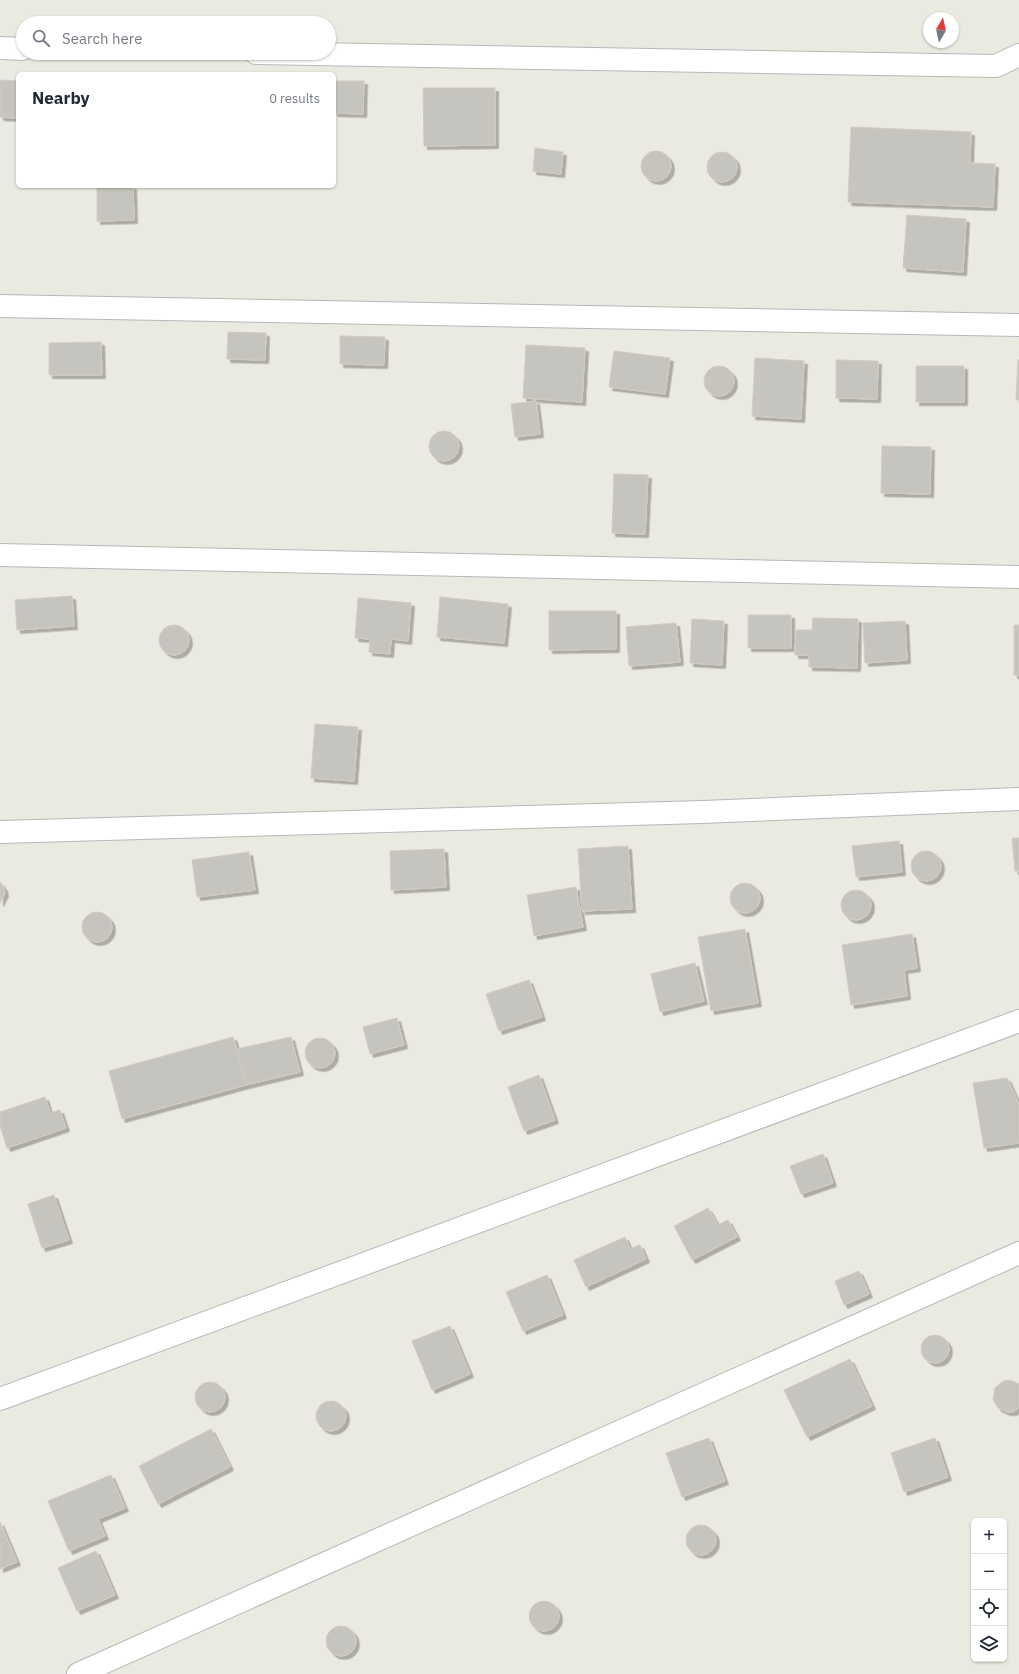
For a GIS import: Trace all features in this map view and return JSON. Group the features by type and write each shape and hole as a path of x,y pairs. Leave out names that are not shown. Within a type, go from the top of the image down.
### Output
{"street":[{"path":"0,48 16,48"},
{"path":"336,54 996,66 1019,55"},
{"path":"0,306 1019,325"},
{"path":"0,555 1019,577"},
{"path":"0,832 695,812 1019,799"},
{"path":"0,1399 1019,1021"},
{"path":"78,1674 1019,1253"}],"building":[{"path":"0,80 16,81 16,118 0,117"},
{"path":"336,81 364,81 363,114 336,113"},
{"path":"423,88 495,88 495,145 424,146"},
{"path":"851,127 971,132 970,163 995,164 993,207 848,202"},
{"path":"535,148 563,152 561,174 533,171"},
{"path":"656,151 662,152 670,160 670,172 662,180 656,181 650,180 642,172 641,166 642,160 650,152"},
{"path":"722,152 728,153 736,161 736,173 728,181 722,182 716,181 708,173 707,167 708,161 716,153"},
{"path":"97,188 133,188 134,220 97,221"},
{"path":"907,215 966,219 963,272 903,268"},
{"path":"228,332 266,333 265,360 227,359"},
{"path":"340,336 385,337 384,365 340,364"},
{"path":"101,342 102,375 49,375 49,343"},
{"path":"526,345 585,348 582,402 523,398"},
{"path":"614,351 670,358 665,394 609,387"},
{"path":"755,358 804,361 801,419 752,416"},
{"path":"836,360 878,361 877,399 836,398"},
{"path":"1018,360 1019,400 1016,400"},
{"path":"719,366 725,367 733,375 733,387 725,395 719,396 713,395 705,387 704,381 705,375 713,367"},
{"path":"916,366 964,366 964,402 916,402"},
{"path":"536,401 540,434 515,437 511,404"},
{"path":"444,431 450,432 458,440 458,452 450,460 444,461 438,460 430,452 429,446 430,440 438,432"},
{"path":"882,446 931,447 930,494 881,493"},
{"path":"614,474 648,475 645,534 612,533"},
{"path":"72,596 74,626 17,630 15,600"},
{"path":"440,597 508,604 504,643 437,637"},
{"path":"358,598 411,603 408,641 391,639 390,654 369,652 370,639 355,638"},
{"path":"549,611 616,611 616,649 549,650"},
{"path":"748,615 791,615 791,648 748,648"},
{"path":"813,618 858,619 857,668 809,667 809,655 795,655 796,630 812,630"},
{"path":"692,619 724,621 722,665 690,663"},
{"path":"905,621 907,660 865,663 863,623"},
{"path":"676,623 680,662 629,666 626,627"},
{"path":"174,625 180,626 188,634 188,646 180,654 174,655 168,654 160,646 159,640 160,634 168,626"},
{"path":"1014,625 1019,625 1019,675 1014,675"},
{"path":"315,724 358,727 354,781 311,778"},
{"path":"1012,838 1019,838 1019,871 1015,871"},
{"path":"899,841 902,872 856,877 852,846"},
{"path":"628,846 632,909 582,911 578,849"},
{"path":"444,849 446,887 391,890 390,851"},
{"path":"926,851 932,852 940,860 940,872 932,880 926,881 920,880 912,872 911,866 912,860 920,852"},
{"path":"249,852 255,890 197,897 192,860"},
{"path":"0,882 5,893 0,903"},
{"path":"745,883 751,884 759,892 759,904 751,912 745,913 739,912 731,904 730,898 731,892 739,884"},
{"path":"576,887 583,927 534,936 527,895"},
{"path":"856,890 862,891 870,899 870,911 862,919 856,920 850,919 842,911 841,905 842,899 850,891"},
{"path":"97,912 103,913 111,921 111,933 103,941 97,942 91,941 83,933 82,927 83,921 91,913"},
{"path":"745,929 758,1003 711,1011 698,937"},
{"path":"912,934 917,968 904,970 907,996 851,1005 842,945"},
{"path":"695,963 704,1001 660,1012 651,974"},
{"path":"529,980 542,1017 499,1031 486,994"},
{"path":"397,1018 404,1045 370,1054 363,1027"},
{"path":"233,1037 246,1085 122,1119 109,1071"},
{"path":"291,1037 300,1072 246,1085 237,1049"},
{"path":"320,1038 326,1039 334,1047 334,1059 326,1067 320,1068 314,1067 306,1059 305,1053 306,1047 314,1039"},
{"path":"539,1075 555,1120 524,1131 508,1087"},
{"path":"1007,1078 1019,1104 1019,1143 984,1148 973,1083"},
{"path":"45,1097 50,1113 60,1110 66,1128 7,1148 0,1126 0,1112"},
{"path":"823,1154 833,1183 801,1194 790,1166"},
{"path":"54,1195 69,1240 42,1248 28,1204"},
{"path":"708,1208 718,1225 728,1220 737,1237 692,1260 674,1226"},
{"path":"625,1237 630,1249 640,1245 646,1259 586,1287 574,1260"},
{"path":"859,1271 869,1294 844,1305 835,1281"},
{"path":"547,1275 563,1315 523,1331 506,1292"},
{"path":"450,1326 470,1374 432,1390 412,1341"},
{"path":"935,1335 945,1339 949,1349 945,1359 935,1363 925,1359 921,1349 925,1339"},
{"path":"850,1359 872,1406 807,1437 784,1390"},
{"path":"1007,1380 1019,1384 1019,1408 1013,1412 1007,1412 998,1408 993,1399 995,1388"},
{"path":"210,1382 216,1383 224,1391 224,1403 216,1411 210,1412 204,1411 196,1403 195,1397 196,1391 204,1383"},
{"path":"331,1401 337,1402 345,1410 345,1422 337,1430 331,1431 325,1430 317,1422 316,1416 317,1410 325,1402"},
{"path":"211,1429 230,1467 158,1504 139,1466"},
{"path":"709,1438 725,1481 682,1497 666,1453"},
{"path":"935,1438 948,1477 904,1492 891,1453"},
{"path":"111,1475 125,1508 98,1519 105,1536 69,1551 48,1501"},
{"path":"0,1522 17,1562 0,1569"},
{"path":"701,1525 707,1526 715,1534 715,1546 707,1554 701,1555 695,1554 687,1546 686,1540 687,1534 695,1526"},
{"path":"96,1551 115,1595 77,1611 58,1568"},
{"path":"544,1601 550,1602 558,1610 558,1622 550,1630 544,1631 538,1630 530,1622 529,1616 530,1610 538,1602"},
{"path":"341,1626 347,1627 355,1635 355,1647 347,1655 341,1656 335,1655 327,1647 326,1641 327,1635 335,1627"}]}
